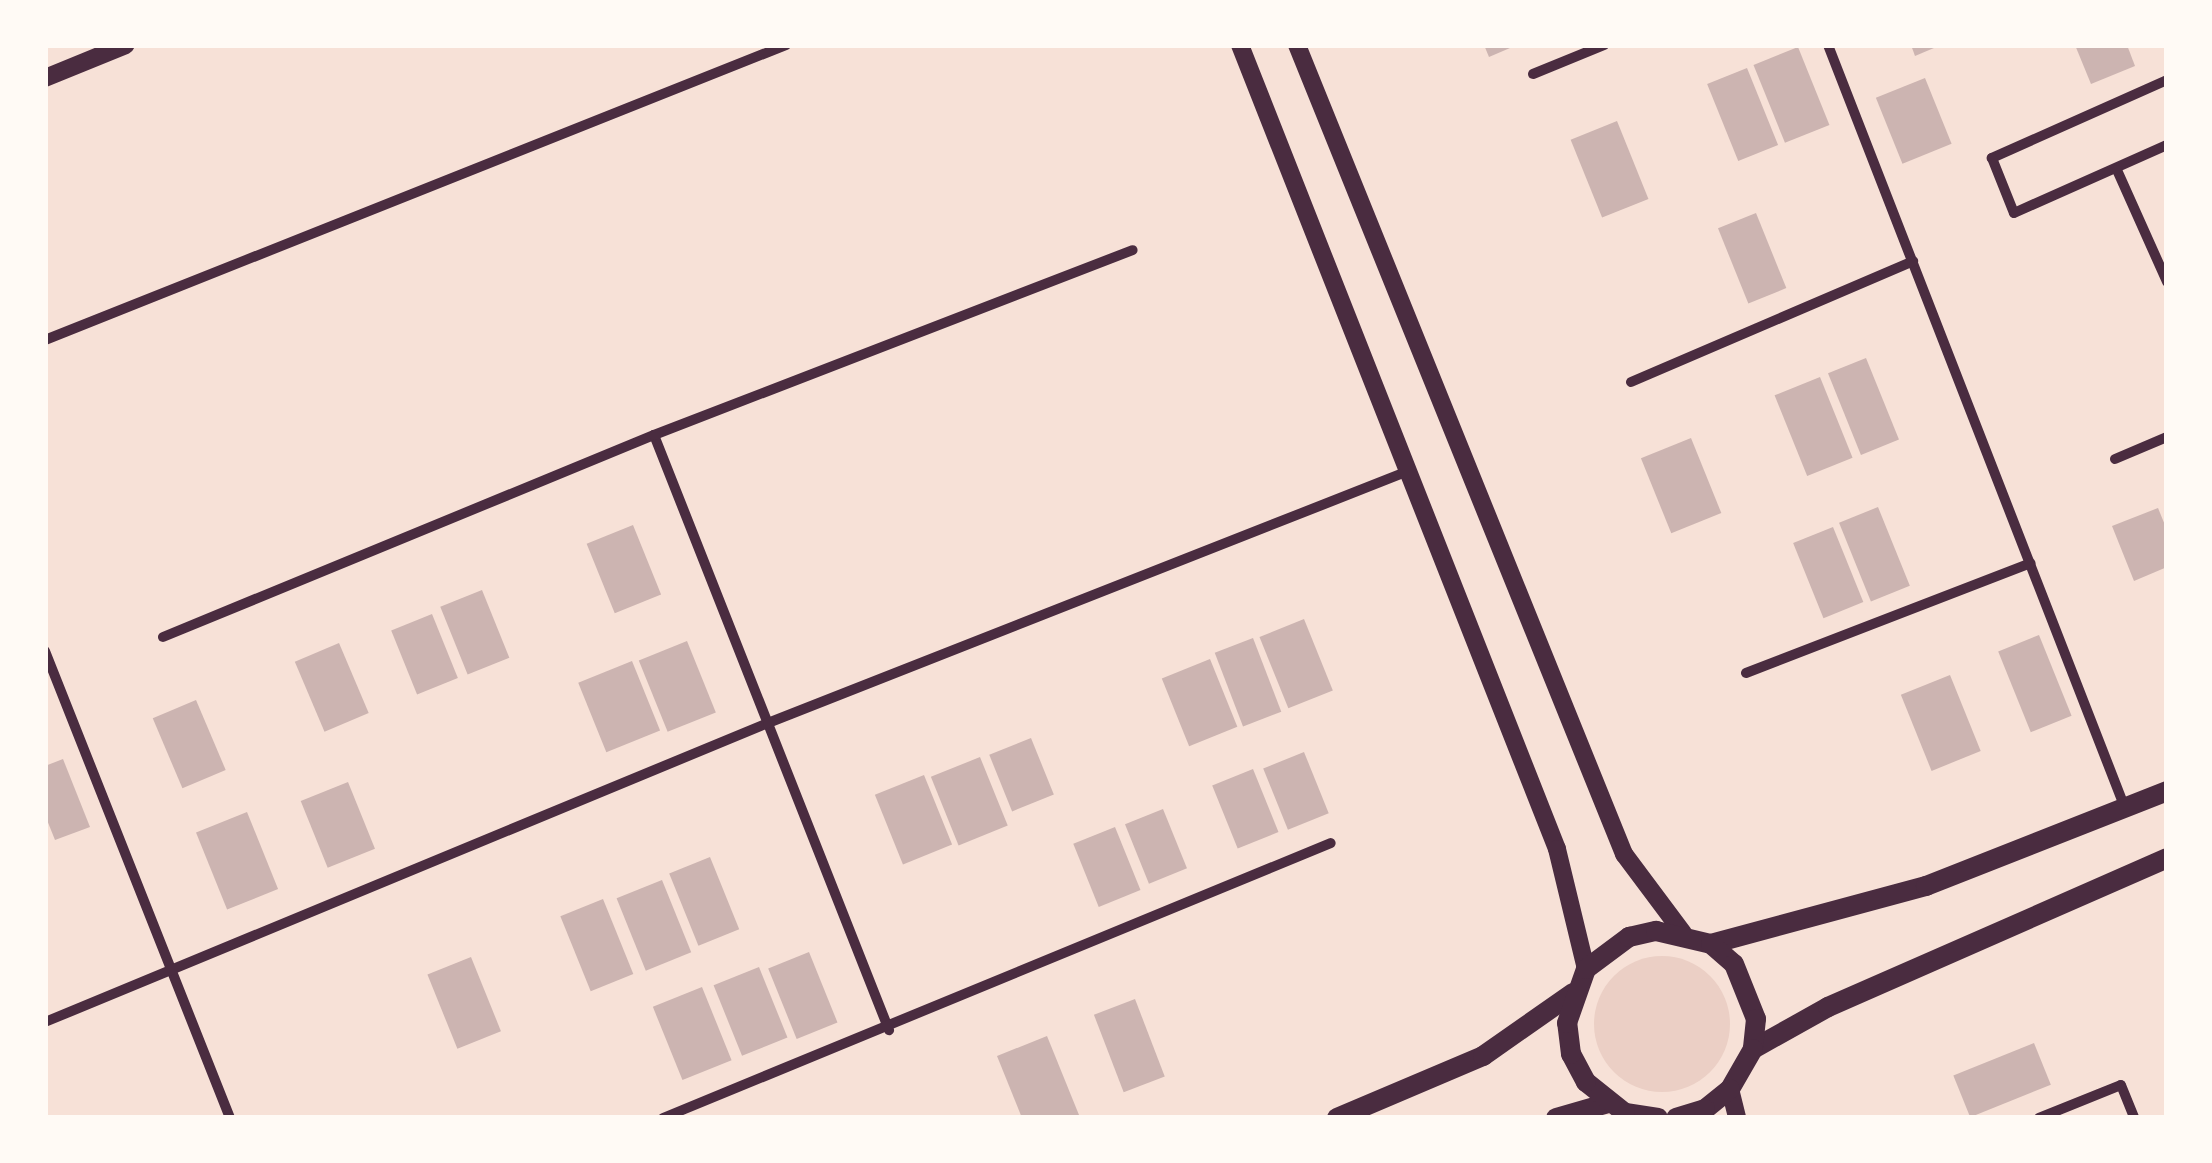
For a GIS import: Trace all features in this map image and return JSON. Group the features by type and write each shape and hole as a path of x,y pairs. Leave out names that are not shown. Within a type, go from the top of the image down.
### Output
{"main road":[{"path":"1711,944 1926,886 2167,791"},
{"path":"1676,1118 1705,1109 1730,1089 1753,1049 1828,1006 2167,858"},
{"path":"1658,1118 1608,1103 1586,1082 1572,1054 1567,1023 1573,993 1586,969 1629,936 1683,933 1711,944 1749,990 1753,1049"},
{"path":"1337,1118 1483,1056 1573,993"},
{"path":"1556,1118 1608,1103"}],"street":[{"path":"45,78 126,45"},
{"path":"45,340 786,45"},
{"path":"1240,45 1412,469 1557,849 1586,969"},
{"path":"1297,45 1624,854 1683,933"},
{"path":"1533,74 1604,45"},
{"path":"1828,45 2125,808"},
{"path":"2167,80 1992,158 2014,213 2167,145"},
{"path":"2117,170 2167,282"},
{"path":"164,637 654,435 1133,250"},
{"path":"1631,382 1913,261"},
{"path":"654,435 889,1030"},
{"path":"2115,459 2164,438 2167,452"},
{"path":"45,1022 768,723 1412,469"},
{"path":"1746,673 2032,563"},
{"path":"45,650 50,680 230,1118"},
{"path":"663,1118 889,1030 1331,843"},
{"path":"2039,1118 2122,1085 2134,1118"},
{"path":"1730,1089 1736,1118"}],"shaded area":[{"path":"1662,956 1688,961 1710,976 1725,998 1730,1024 1725,1050 1710,1072 1688,1087 1662,1092 1636,1087 1614,1072 1599,1050 1594,1024 1599,998 1614,976 1636,961"}],"building":[{"path":"1484,45 1517,45 1489,57"},
{"path":"1911,45 1941,45 1915,56"},
{"path":"2075,45 2127,45 2135,66 2091,84"},
{"path":"1798,47 1829,125 1785,143 1753,65"},
{"path":"1747,68 1778,145 1738,161 1707,84"},
{"path":"1925,78 1952,144 1902,164 1876,98"},
{"path":"1617,121 1648,199 1602,218 1571,140"},
{"path":"1756,213 1786,288 1748,303 1718,228"},
{"path":"1866,358 1899,440 1861,455 1828,373"},
{"path":"1820,377 1853,458 1807,476 1775,395"},
{"path":"1691,438 1721,513 1671,533 1641,458"},
{"path":"1878,507 1910,586 1871,602 1839,523"},
{"path":"2158,508 2167,530 2167,567 2134,581 2112,526"},
{"path":"633,525 661,595 615,613 587,544"},
{"path":"1833,527 1863,602 1823,618 1793,543"},
{"path":"482,590 509,658 468,675 440,607"},
{"path":"432,614 458,678 417,694 391,630"},
{"path":"1304,619 1333,690 1288,708 1259,637"},
{"path":"2039,635 2072,716 2031,732 1998,651"},
{"path":"1253,638 1281,712 1243,726 1215,653"},
{"path":"687,641 716,712 668,732 639,660"},
{"path":"339,643 369,713 325,732 295,662"},
{"path":"1210,659 1237,727 1189,746 1162,678"},
{"path":"632,661 660,731 606,752 578,683"},
{"path":"1950,675 1981,751 1932,771 1901,695"},
{"path":"196,700 226,770 182,788 153,718"},
{"path":"1031,738 1054,795 1012,811 989,755"},
{"path":"1304,752 1329,813 1288,830 1263,768"},
{"path":"980,757 1008,826 959,845 931,777"},
{"path":"63,759 90,827 55,840 45,815 45,766"},
{"path":"1253,769 1278,832 1238,849 1212,785"},
{"path":"924,775 952,845 903,864 875,795"},
{"path":"348,782 375,849 328,868 301,801"},
{"path":"1163,809 1187,868 1149,884 1125,824"},
{"path":"247,812 278,889 227,910 196,833"},
{"path":"1115,827 1140,890 1099,907 1073,844"},
{"path":"710,857 739,929 698,946 669,873"},
{"path":"662,880 691,952 646,971 617,898"},
{"path":"603,899 633,974 591,991 560,916"},
{"path":"809,952 837,1022 797,1039 768,968"},
{"path":"471,957 501,1031 457,1049 427,975"},
{"path":"759,967 787,1037 742,1056 714,985"},
{"path":"702,987 732,1060 682,1080 653,1007"},
{"path":"1135,999 1165,1076 1124,1092 1094,1015"},
{"path":"1047,1036 1079,1115 1022,1118 997,1056"},
{"path":"2034,1043 2051,1085 1970,1117 1953,1076"}]}
